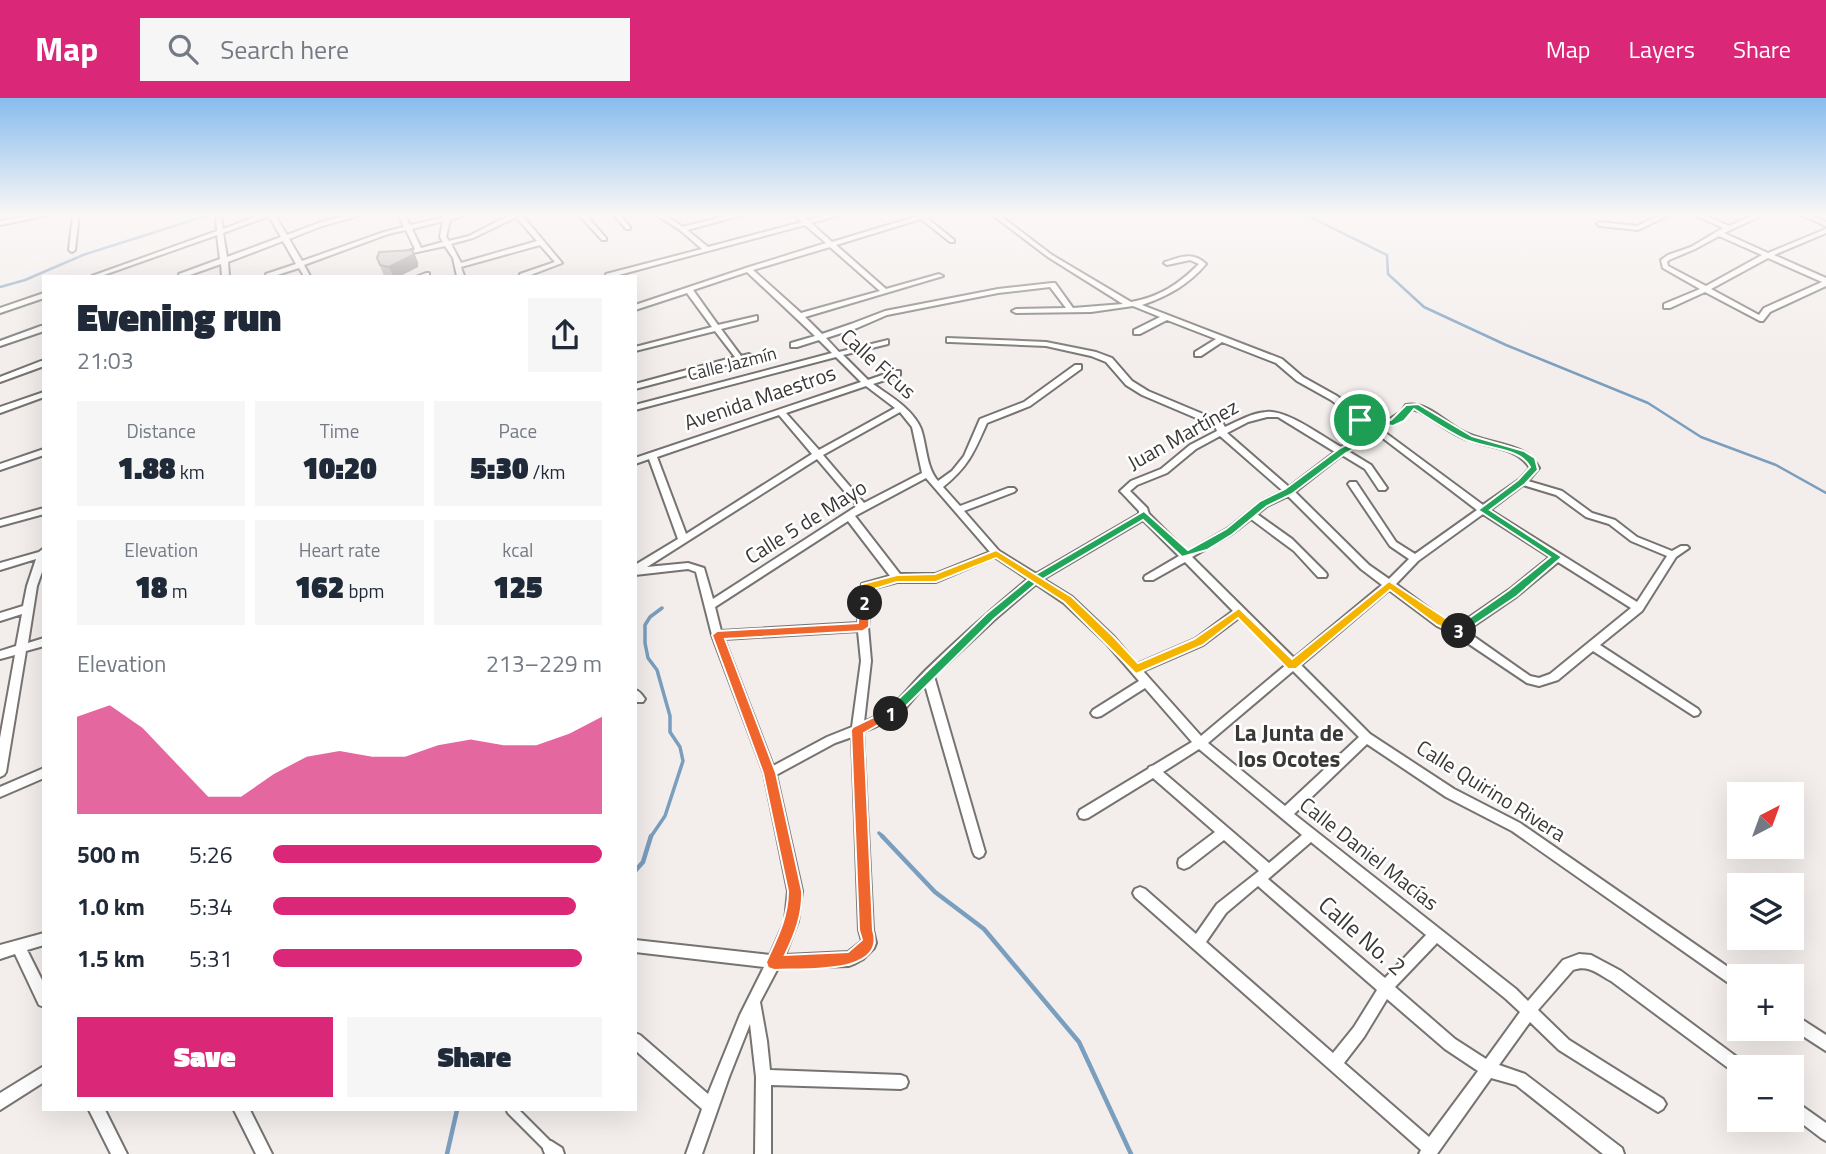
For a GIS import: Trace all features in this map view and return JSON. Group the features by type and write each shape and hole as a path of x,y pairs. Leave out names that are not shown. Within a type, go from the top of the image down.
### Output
{"street":[{"path":"99,275 132,263"},
{"path":"185,275 218,263"},
{"path":"460,275 457,265 463,263"},
{"path":"526,275 559,265 558,263"},
{"path":"613,275 655,263"},
{"path":"637,307 766,263"},
{"path":"853,263 883,290"},
{"path":"1063,263 1132,305 1279,361 1300,379 1334,398 1483,510 1638,608"},
{"path":"1016,311 1132,305 1177,286 1202,263"},
{"path":"1664,263 1667,270 1760,319 1768,310 1824,285"},
{"path":"1667,306 1704,290 1753,263"},
{"path":"1781,263 1824,285"},
{"path":"272,275 300,264 306,275"},
{"name":"Calle Ficus","path":"748,269 800,316 865,382 901,408 916,427 927,474 996,553 1035,579"},
{"path":"800,316 939,276"},
{"path":"794,345 885,313 998,290 1052,285 1070,309"},
{"path":"688,289 739,358"},
{"path":"0,311 42,296"},
{"path":"637,348 754,317"},
{"path":"1137,332 1166,317"},
{"path":"0,344 42,329"},
{"path":"1198,354 1221,339"},
{"path":"950,340 1046,344 1109,360 1129,383 1145,393 1219,425 1223,434 1289,492 1365,568 1527,679 1539,682 1554,677 1638,608 1673,555 1684,548"},
{"name":"Calle Jazmín","path":"637,407 885,342"},
{"path":"637,386 749,356"},
{"path":"0,380 42,364"},
{"path":"937,486 955,473 968,457 983,421 1027,404 1078,367"},
{"name":"Avenida Maestros","path":"637,460 897,373"},
{"path":"0,410 42,395"},
{"path":"1084,814 1200,743 1389,585 1415,559 1475,513 1522,482 1535,468 1531,460 1520,453 1469,438 1415,406 1409,407 1401,419 1393,423 1360,420"},
{"path":"637,570 817,455 901,408"},
{"path":"782,413 863,507"},
{"name":"Juan Martínez","path":"1141,510 1125,491 1134,483 1164,471 1193,447 1223,434 1245,420 1267,414 1280,415 1343,450"},
{"path":"1149,578 1186,554 1230,531 1264,503 1289,492 1343,450 1380,433"},
{"path":"1343,450 1368,467 1382,488"},
{"path":"0,467 42,453"},
{"path":"652,456 683,540"},
{"name":"Calle 5 de Mayo","path":"709,606 849,515 927,474"},
{"path":"1522,482 1559,493 1589,515 1612,522 1634,540 1673,555"},
{"path":"1353,484 1393,544 1415,559"},
{"path":"960,509 1011,490"},
{"path":"770,773 831,740 884,718 899,708 928,675 1035,579 1141,510"},
{"name":"Calle Quirino Rivera","path":"1141,510 1292,666 1366,737 1450,793 1516,827 1727,975"},
{"path":"0,523 42,512"},
{"path":"1250,514 1303,552 1322,575"},
{"path":"849,515 897,579"},
{"path":"0,567 42,553"},
{"path":"637,946 774,962 849,959 870,943 866,930 857,730 866,661 863,627 866,587 897,579 936,578 996,553"},
{"path":"0,772 28,608 42,557"},
{"path":"1458,631 1513,593 1557,557"},
{"path":"637,571 695,566 700,570 717,635 770,773 795,891 795,905 788,934 752,1002 694,1154"},
{"name":"Calle Daniel Macías","path":"1035,579 1068,600 1110,640 1200,743 1285,814 1532,1008 1564,1045 1658,1104"},
{"path":"0,617 28,608"},
{"path":"1136,669 1199,642 1239,612"},
{"path":"717,635 863,627"},
{"path":"0,654 42,643"},
{"path":"1592,645 1694,712"},
{"path":"928,675 979,852"},
{"path":"1097,713 1146,682"},
{"path":"1285,814 1366,737"},
{"name":"Calle No. 2","path":"1153,770 1225,832 1263,874 1386,988 1450,1044 1490,1070"},
{"path":"0,792 42,774"},
{"path":"1184,863 1225,832"},
{"path":"1199,942 1211,919 1231,897 1311,834"},
{"path":"1140,893 1199,942 1429,1151 1490,1070 1532,1008 1568,965 1579,961 1591,962 1616,976 1727,1058"},
{"path":"1334,1064 1359,1032 1386,988 1436,934"},
{"path":"0,953 42,940"},
{"path":"19,948 42,996"},
{"path":"752,1002 761,1039 765,1077 763,1154"},
{"path":"1804,1028 1826,1044"},
{"path":"637,1042 711,1107"},
{"path":"1490,1070 1520,1079 1616,1154"},
{"path":"0,1102 42,1074"},
{"path":"765,1077 901,1082"},
{"path":"98,1111 119,1154"},
{"path":"242,1111 264,1154"},
{"path":"513,1111 554,1152"},
{"path":"1804,1116 1826,1133"}],"building":[{"path":"379,263 396,263 389,267"}],"waterway":[{"path":"0,287 25,280 64,263"},
{"path":"1387,263 1388,274 1424,307 1506,345 1648,403 1701,437 1776,465 1826,493"},
{"path":"651,837 665,816 683,761 680,747 670,732 670,716 657,670 648,658 645,643 645,625 650,617 662,608"},
{"path":"879,833 882,836"},
{"path":"882,836 935,892 984,929 1079,1042 1131,1154"},
{"path":"637,869 643,862 651,837"},
{"path":"447,1154 457,1111"}],"district":[{"name":"La Junta de los Ocotes","path":"1289,746"}],"route":[{"path":"1360,420 1380,433 1343,450 1289,492 1264,503 1230,531 1203,548 1186,554 1144,514 1035,579 928,675 899,708 857,730 866,930 870,943 849,959 774,962 788,934 795,905 795,891 770,773 717,635 863,627 866,587 897,579 936,578 957,572 996,553 1035,579 1068,600 1136,669 1199,642 1239,612 1292,666 1389,585 1458,631 1513,593 1557,557 1483,510 1522,482 1535,468 1531,460 1520,453 1469,438 1415,406 1409,407 1401,419 1393,423 1360,420"}]}
